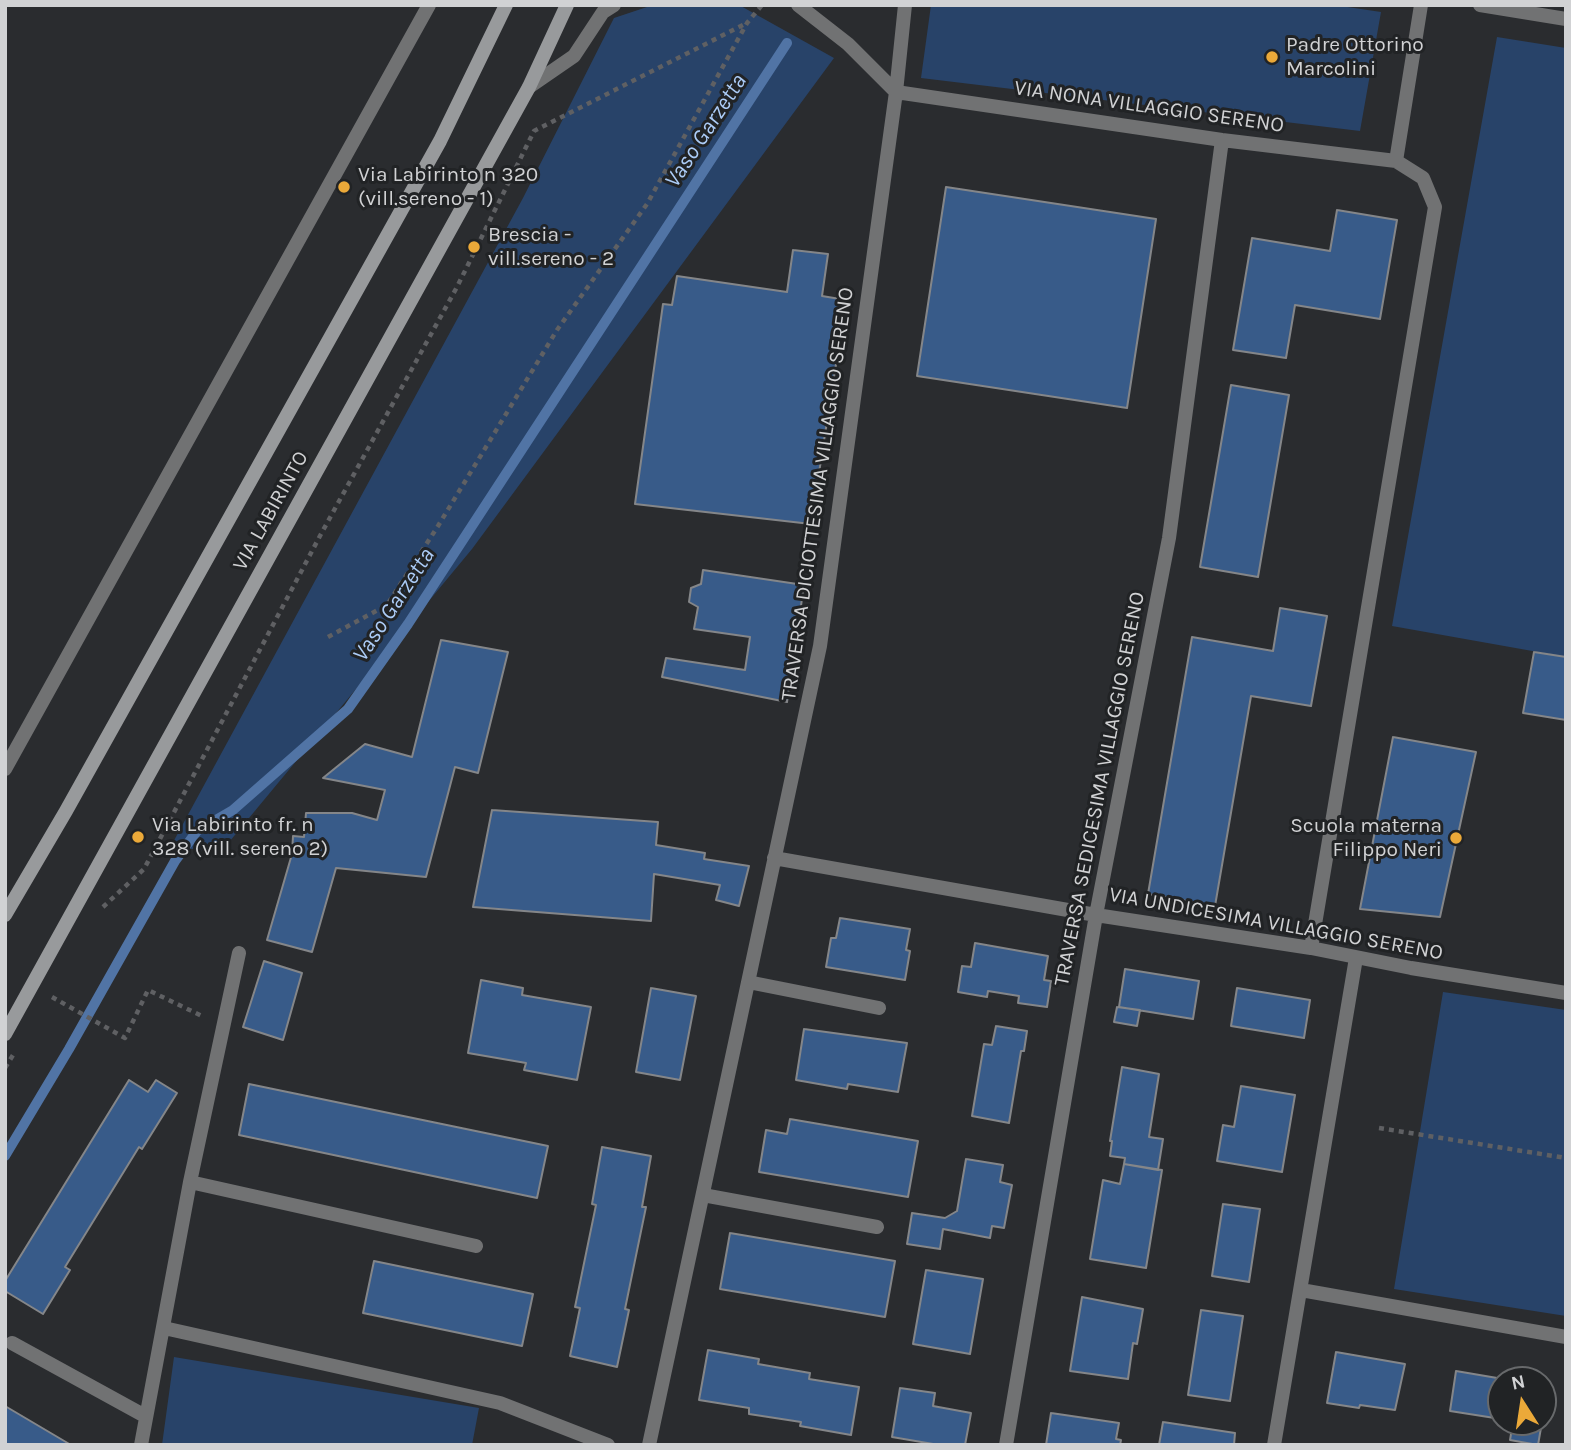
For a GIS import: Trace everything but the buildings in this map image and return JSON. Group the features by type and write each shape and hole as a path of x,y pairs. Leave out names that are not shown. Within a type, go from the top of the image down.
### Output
{"street":[{"path":"5,769 429,5"},
{"name":"VIA LABIRINTO","path":"5,915 73,799 440,141 506,5"},
{"name":"VIA LABIRINTO","path":"5,1034 529,87 567,5"},
{"path":"529,87 574,56 603,12 614,5"},
{"path":"798,5 848,44 896,92"},
{"path":"896,92 905,5"},
{"path":"1311,948 1434,208 1423,178 1396,160 1421,5"},
{"path":"1480,5 1507,7 1566,19"},
{"name":"VIA NONA VILLAGGIO SERENO","path":"896,92 1222,140 1396,160"},
{"name":"TRAVERSA DICIOTTESIMA VILLAGGIO SERENO","path":"649,1445 820,646 896,92"},
{"name":"TRAVERSA SEDICESIMA VILLAGGIO SERENO","path":"1006,1445 1096,915 1169,538 1222,140"},
{"name":"VIA UNDICESIMA VILLAGGIO SERENO","path":"774,858 1566,993"},
{"path":"141,1445 190,1182 239,953"},
{"path":"1274,1445 1356,958"},
{"path":"748,982 879,1009"},
{"path":"190,1182 476,1246"},
{"path":"703,1195 877,1227"},
{"path":"1301,1290 1566,1337"},
{"path":"164,1328 500,1403 608,1445"},
{"path":"12,1343 145,1416"}],"path":[{"path":"328,637 387,605 557,330 647,204 747,23 762,5"},
{"path":"94,915 144,869 321,534 457,287 534,131 747,23"},
{"path":"48,994 125,1038 148,990 173,1000 223,1028"},
{"path":"5,1068 18,1047"},
{"path":"1379,1128 1566,1158"}],"shaded area":[{"path":"653,5 739,5 834,58 472,549 220,853 171,846 523,198 614,18"},
{"path":"931,5 1334,5 1381,12 1360,131 921,78"},
{"path":"1497,37 1566,48 1566,657 1392,626"},
{"path":"1443,992 1566,1010 1566,1316 1394,1289"},
{"path":"174,1357 479,1408 472,1445 162,1445"}],"waterway":[{"name":"Vaso Garzetta","path":"5,1156 175,861 197,831 233,810 348,709 408,624 787,43"}],"place":[{"name":"Padre Ottorino Marcolini","path":"1272,57"},
{"name":"Via Labirinto n 320 (vill.sereno - 1)","path":"344,187"},
{"name":"Brescia - vill.sereno - 2","path":"474,247"},
{"name":"Via Labirinto fr. n 328 (vill. sereno 2)","path":"138,837"},
{"name":"Scuola materna Filippo Neri","path":"1456,838"}]}
